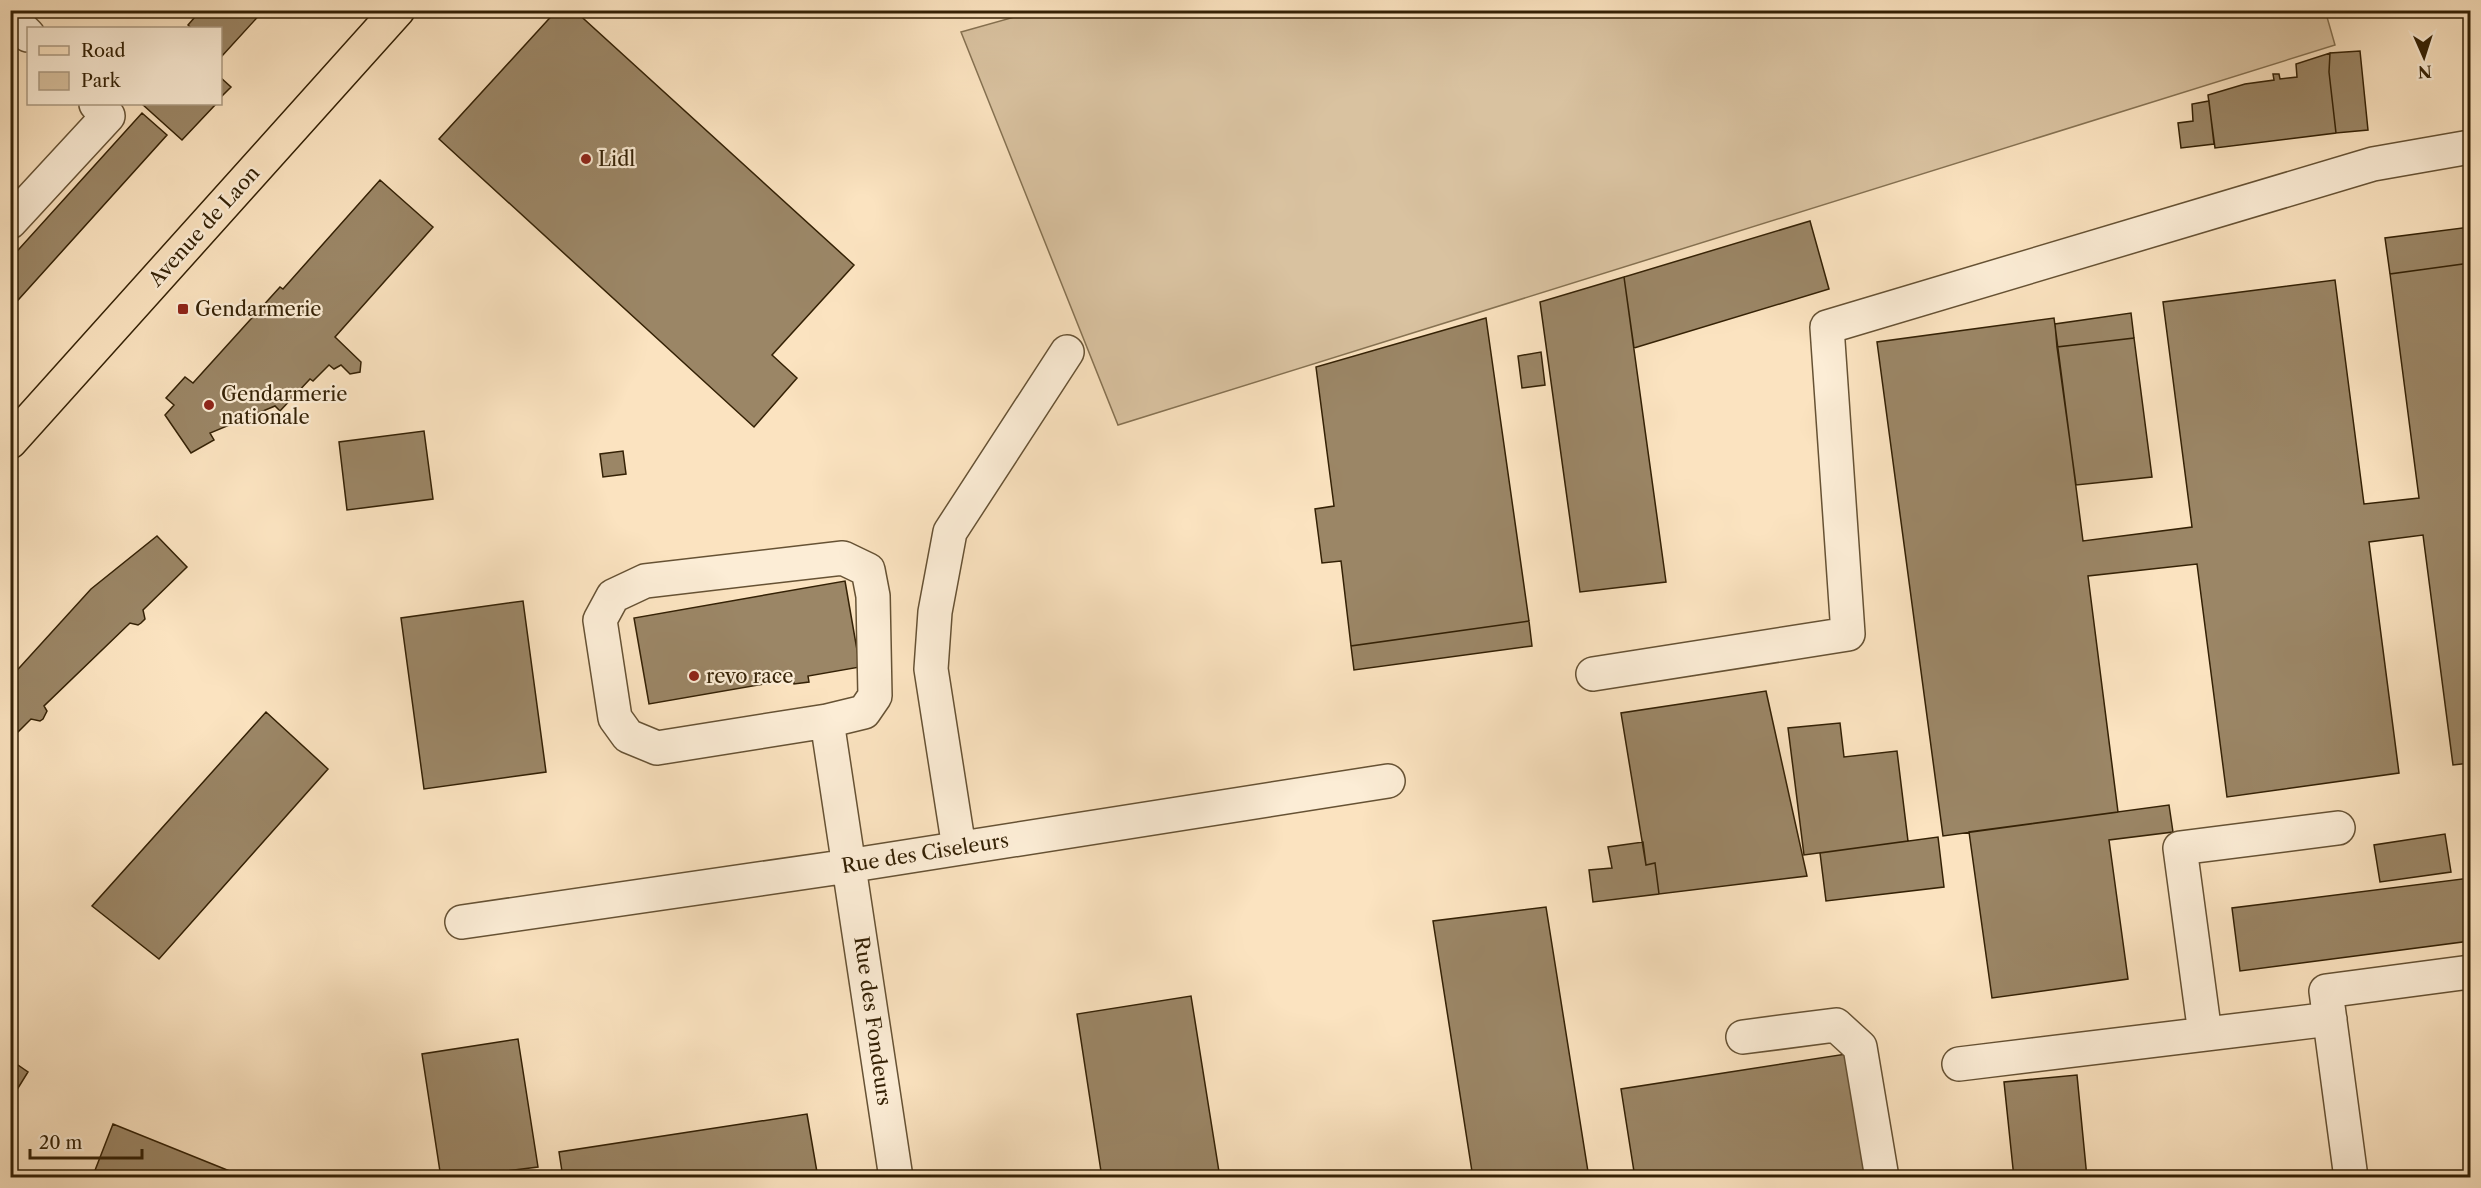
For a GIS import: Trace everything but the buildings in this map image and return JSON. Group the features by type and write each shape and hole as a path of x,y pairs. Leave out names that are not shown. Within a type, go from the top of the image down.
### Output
{"main road":[{"name":"Avenue de Laon","path":"10,442 398,10"}],"street":[{"path":"10,17 27,34"},
{"path":"10,222 108,116 97,105"},
{"path":"1593,674 1848,634 1827,327 2373,164 2470,147"},
{"path":"959,848 931,669 935,612 950,532 1067,352"},
{"path":"843,558 868,570 873,596 875,696 864,712 827,721 657,748 628,736 615,718 600,620 613,596 645,581 843,558"},
{"name":"Rue des Fondeurs","path":"827,721 896,1178"},
{"name":"Rue des Ciseleurs","path":"462,922 850,865 1388,781"},
{"path":"2205,1034 2180,848 2338,828"},
{"path":"2351,1178 2326,991 2470,972"},
{"path":"1959,1064 2330,1019"},
{"path":"1743,1037 1836,1025 1860,1047 1882,1178"}],"green space":[{"path":"2325,10 2335,45 1118,425 961,32 1036,11"}],"place":[{"name":"Lidl","path":"586,159"},
{"name":"Gendarmerie","path":"183,309"},
{"name":"Gendarmerie nationale","path":"209,405"},
{"name":"revo race","path":"694,676"}]}
